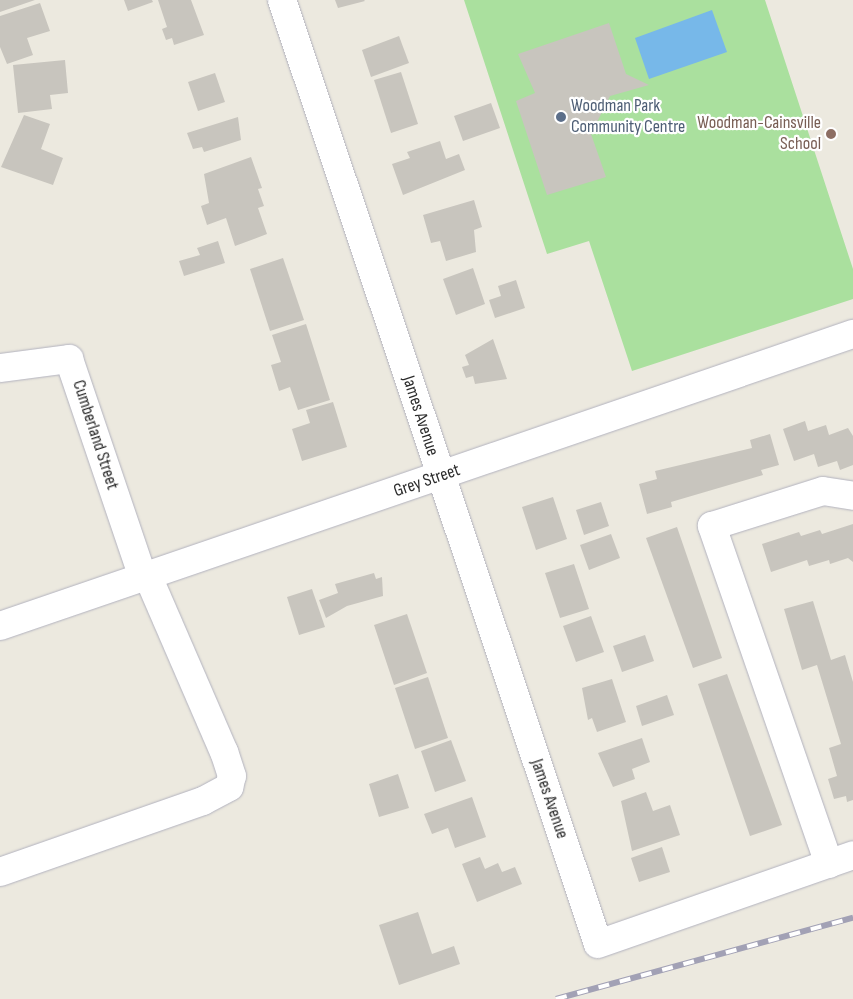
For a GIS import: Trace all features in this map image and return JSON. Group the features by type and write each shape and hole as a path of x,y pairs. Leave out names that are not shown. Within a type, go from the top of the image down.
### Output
{"street":[{"name":"James Avenue","path":"282,0 598,944 841,859"},
{"name":"Grey Street","path":"0,626 853,334"},
{"name":"Cumberland Street","path":"0,368 69,359 145,577"},
{"path":"841,859 712,526 823,491 853,496"},
{"path":"0,872 204,800 229,787 232,776 224,752 145,577"}],"green space":[{"path":"464,0 765,0 853,269 853,299 632,371 589,241 547,254"}],"water":[{"path":"712,10 727,52 649,79 635,38"}],"building":[{"path":"0,0 35,0 0,12"},
{"path":"124,0 152,0 153,2 128,11"},
{"path":"158,0 191,0 204,35 174,45 172,38 166,40 162,29 167,27"},
{"path":"335,0 364,0 365,1 338,8"},
{"path":"40,3 50,31 27,38 33,55 7,64 0,47 0,16"},
{"name":"Woodman Park Community Centre","path":"609,23 626,74 649,85 610,96 591,134 606,177 547,195 516,101 535,93 518,54"},
{"path":"399,36 409,63 371,77 362,50"},
{"path":"65,60 68,93 50,95 52,109 18,113 13,65"},
{"path":"401,72 418,124 391,133 374,80"},
{"path":"215,73 225,102 198,111 188,82"},
{"path":"491,103 500,128 463,141 454,116"},
{"path":"24,115 50,124 41,149 63,158 53,185 1,167"},
{"path":"238,117 241,140 204,152 202,147 193,149 187,133"},
{"path":"440,141 446,159 459,154 465,170 403,195 392,164 410,158 407,152"},
{"path":"251,157 262,188 258,189 264,206 258,208 267,234 235,246 226,218 207,225 201,206 209,203 204,174"},
{"path":"474,200 482,227 474,230 476,252 446,261 440,241 431,243 423,215"},
{"path":"218,241 225,263 184,276 179,261 200,255 197,248"},
{"path":"283,258 304,320 270,331 250,269"},
{"path":"473,268 485,304 456,315 443,279"},
{"path":"516,280 525,308 495,318 489,300 501,296 498,286"},
{"path":"306,324 330,400 298,410 290,387 279,391 271,365 281,362 272,335"},
{"path":"493,339 507,379 475,384 473,376 466,378 462,367 469,365 465,355"},
{"path":"333,402 347,447 302,461 292,429 310,423 306,410"},
{"path":"805,421 808,431 826,425 829,435 848,428 853,436 853,465 840,470 837,461 818,467 814,454 794,461 783,429"},
{"path":"770,434 779,465 761,470 763,475 671,502 672,507 647,514 639,484 657,479 655,471 752,448 750,440"},
{"path":"553,497 567,539 536,550 522,507"},
{"path":"601,502 609,526 584,535 576,510"},
{"path":"853,524 853,562 848,558 830,564 829,560 809,566 807,560 771,572 762,544 799,532 801,536 820,530 822,534"},
{"path":"677,527 722,658 693,668 646,538"},
{"path":"611,534 620,558 589,570 580,545"},
{"path":"574,564 589,609 560,618 545,573"},
{"path":"374,573 376,579 382,577 383,596 347,606 326,618 319,600 338,593 335,584"},
{"path":"312,589 325,627 299,635 287,597"},
{"path":"813,601 831,660 845,655 853,682 853,800 847,802 846,796 834,799 828,779 837,776 829,748 841,744 817,665 802,670 784,609"},
{"path":"407,614 427,673 394,685 374,625"},
{"path":"591,616 604,652 576,662 563,626"},
{"path":"645,635 654,661 622,672 613,646"},
{"path":"727,674 782,825 750,836 698,684"},
{"path":"428,677 448,738 415,749 395,688"},
{"path":"612,679 626,722 597,732 592,718 588,720 582,688"},
{"path":"667,695 674,715 642,726 636,706"},
{"path":"642,738 650,762 632,769 635,779 613,787 598,753"},
{"path":"451,740 466,781 435,792 421,751"},
{"path":"398,774 409,808 379,817 369,784"},
{"path":"646,792 653,811 670,805 680,835 632,851 621,801"},
{"path":"472,797 486,837 455,848 448,828 432,834 424,814"},
{"path":"662,847 670,872 639,882 631,858"},
{"path":"480,857 485,869 498,863 502,872 515,867 522,884 477,902 462,864"},
{"path":"418,912 432,954 454,946 460,964 399,985 379,925"}],"railway":[{"path":"556,999 853,918"}],"place":[{"name":"Woodman Park Community Centre","path":"561,117"},
{"name":"Woodman-Cainsville School","path":"831,134"}]}
